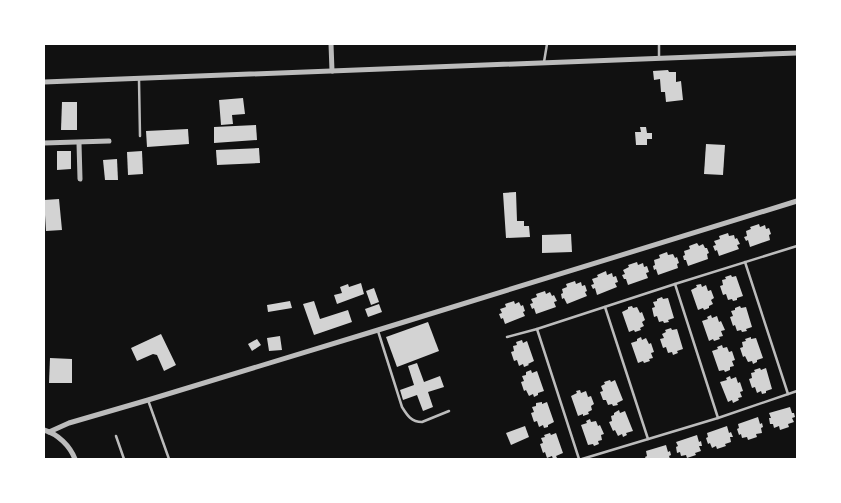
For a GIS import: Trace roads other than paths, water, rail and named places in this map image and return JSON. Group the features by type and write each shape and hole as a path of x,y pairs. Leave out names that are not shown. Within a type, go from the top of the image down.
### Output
{"street":[{"path":"331,44 332,71"},
{"path":"44,82 797,53"},
{"path":"44,143 109,141"},
{"path":"79,143 80,179"},
{"path":"46,431 797,201"},
{"path":"46,431 63,441 75,459"}],"lane":[{"path":"544,62 547,44"},
{"path":"659,44 660,58"},
{"path":"138,78 140,136"},
{"path":"507,337 797,246"},
{"path":"745,262 788,394"},
{"path":"675,284 718,418"},
{"path":"605,307 648,439"},
{"path":"537,329 581,459 718,418 797,391"},
{"path":"378,330 402,407 409,418 422,422 449,411"},
{"path":"148,400 169,459"},
{"path":"116,436 124,459"}]}
